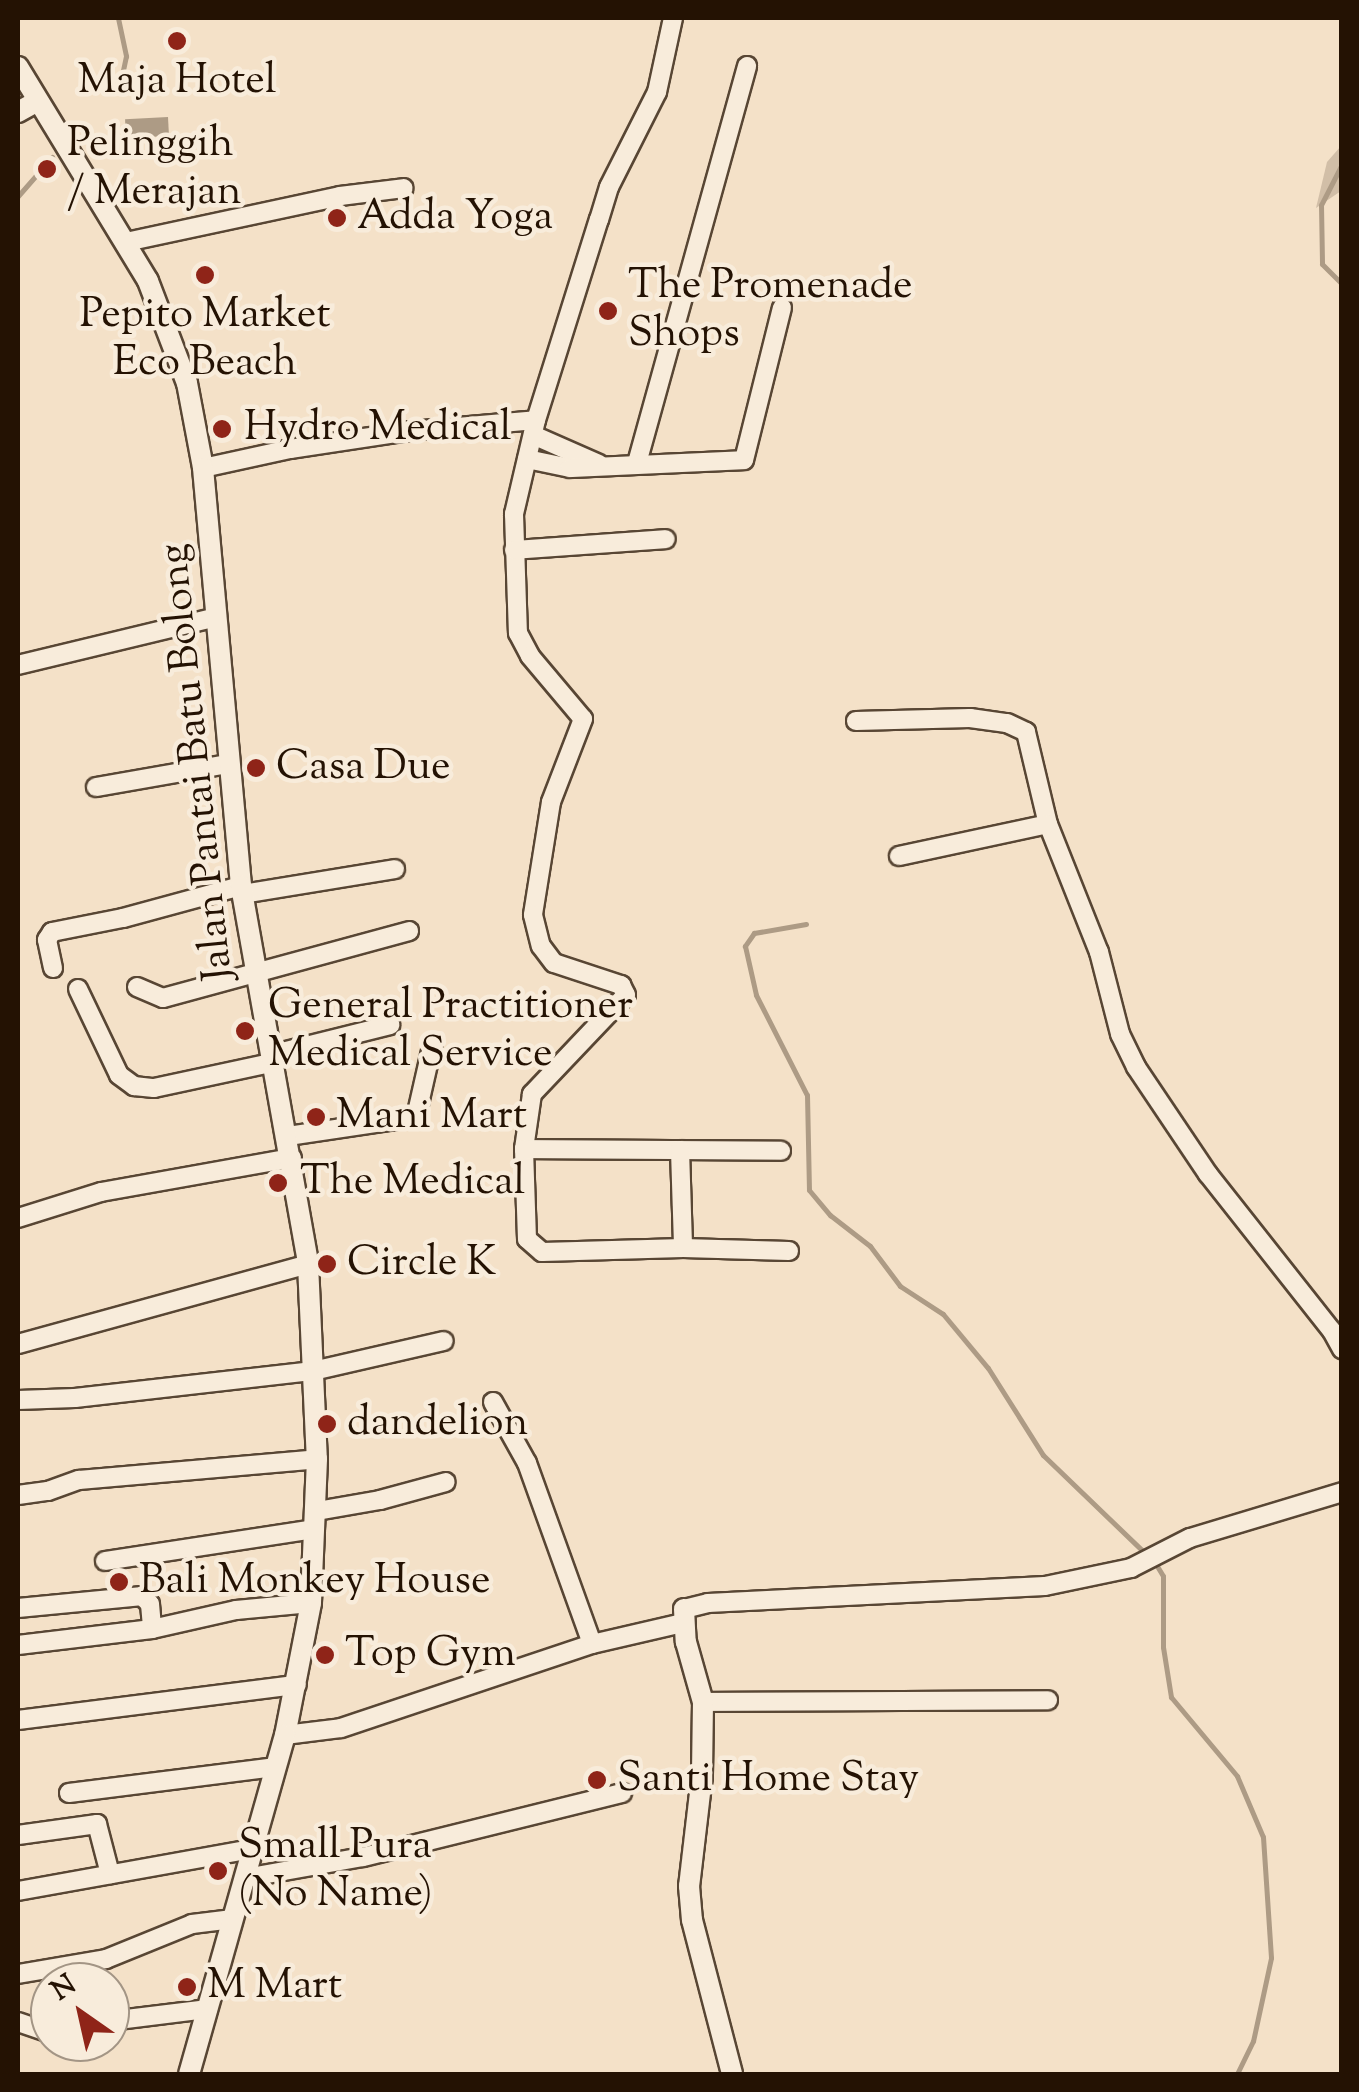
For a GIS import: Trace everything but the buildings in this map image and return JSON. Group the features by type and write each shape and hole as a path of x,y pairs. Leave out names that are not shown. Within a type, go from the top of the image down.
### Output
{"street":[{"path":"673,18 666,63 635,122 609,187 534,428 514,514 518,633 530,656 582,719 551,802 533,915 540,946 554,964 621,984 626,995 532,1094 524,1149 527,1239 533,1249 542,1252 683,1248 789,1252"},
{"path":"638,463 748,66"},
{"name":"Jalan Pantai Batu Bolong","path":"18,67 27,107 126,242 167,323 187,383 203,468 242,890 275,1058 308,1264 317,1459 311,1602 285,1735 190,2074"},
{"path":"126,242 340,196 404,188"},
{"path":"528,459 570,468 744,460 782,308"},
{"path":"203,468 359,439 534,428 599,464"},
{"path":"514,550 666,538"},
{"path":"18,665 216,617"},
{"path":"856,721 970,718 1020,726 1026,732 1048,824 1086,917 1120,1034 1136,1067 1208,1174 1337,1329 1342,1349"},
{"path":"96,787 228,764"},
{"path":"899,856 1048,824"},
{"path":"53,968 46,940 52,932 242,890 395,870"},
{"path":"137,987 163,998 410,931"},
{"path":"78,989 119,1075 134,1086 154,1088 390,1025"},
{"path":"288,1136 416,1117 432,1042"},
{"path":"524,1149 781,1151"},
{"path":"680,1150 683,1248"},
{"path":"18,1218 101,1192 292,1158"},
{"path":"18,1344 308,1264"},
{"path":"18,1400 75,1398 314,1371 444,1341"},
{"path":"493,1402 527,1463 592,1644"},
{"path":"18,1494 48,1491 79,1480 317,1459"},
{"path":"105,1561 316,1520 446,1482"},
{"path":"285,1735 354,1724 683,1616 708,1604 1045,1586 1131,1568 1190,1538 1342,1492"},
{"path":"18,1608 142,1596 150,1604 152,1629"},
{"path":"18,1645 152,1629 236,1610 311,1602"},
{"path":"683,1616 703,1702 702,1776 690,1886 692,1920 732,2074"},
{"path":"18,1720 297,1685"},
{"path":"703,1702 1048,1700"},
{"path":"70,1794 276,1767"},
{"path":"245,1878 364,1856 622,1793"},
{"path":"18,1834 97,1824 110,1874"},
{"path":"18,1891 252,1849"},
{"path":"18,1974 106,1959 177,1928 232,1919"},
{"path":"130,2019 208,2009"}],"shaded area":[{"path":"168,117 169,136 126,138 125,119"},
{"path":"1341,146 1341,191 1316,208 1327,162"}],"waterway":[{"path":"118,18 126,56 121,79"},
{"path":"18,196 52,157"},
{"path":"1342,164 1321,205 1322,264 1342,284"},
{"path":"806,924 754,933 745,946 756,995 807,1095 809,1190 830,1215 870,1246 900,1286 943,1314 988,1368 1043,1455 1146,1554"},
{"path":"1154,1561 1163,1576 1163,1647 1171,1697 1237,1776 1263,1837 1271,1958 1253,2041 1237,2074"}],"place":[{"name":"Maja Hotel","path":"177,41"},
{"name":"Pelinggih / Merajan","path":"47,169"},
{"name":"Adda Yoga","path":"337,218"},
{"name":"Pepito Market Eco Beach","path":"205,275"},
{"name":"The Promenade Shops","path":"608,311"},
{"name":"Hydro Medical","path":"222,429"},
{"name":"Casa Due","path":"256,768"},
{"name":"General Practitioner Medical Service","path":"245,1031"},
{"name":"Mani Mart","path":"316,1117"},
{"name":"The Medical","path":"278,1183"},
{"name":"Circle K","path":"327,1264"},
{"name":"dandelion","path":"327,1424"},
{"name":"Bali Monkey House","path":"119,1582"},
{"name":"Top Gym","path":"325,1655"},
{"name":"Santi Home Stay","path":"597,1780"},
{"name":"Small Pura (No Name)","path":"218,1871"},
{"name":"M Mart","path":"187,1987"}]}
